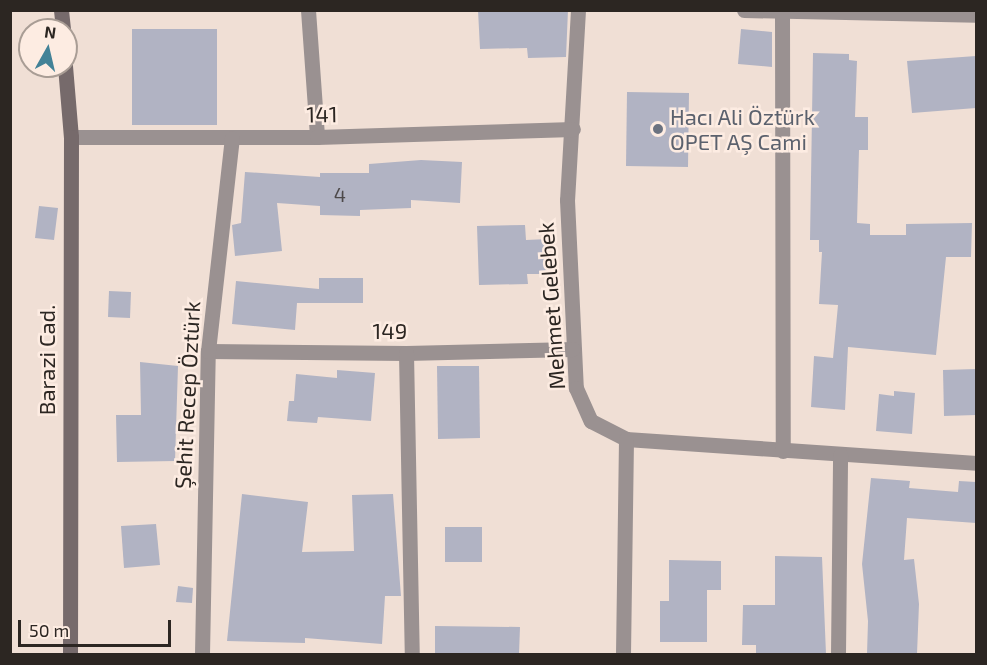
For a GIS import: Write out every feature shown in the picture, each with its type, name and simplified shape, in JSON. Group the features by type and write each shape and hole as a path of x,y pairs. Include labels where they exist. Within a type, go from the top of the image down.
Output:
{"street":[{"path":"308,10 317,137"},
{"name":"Mehmet Gelebek","path":"578,10 573,129 567,200 576,388 591,422 626,439 976,464"},
{"path":"744,10 976,15"},
{"path":"782,12 783,451"},
{"name":"Barazi Cad.","path":"66,78 71,137 69,654"},
{"name":"141","path":"71,137 317,137 573,129"},
{"name":"Şehit Recep Öztürk","path":"202,654 208,351 232,138"},
{"name":"149","path":"208,351 406,353 573,350"},
{"path":"406,353 412,654"},
{"path":"623,654 626,439"},
{"path":"838,654 840,455"}],"building":[{"path":"478,10 568,10 566,57 528,58 527,48 480,49"},
{"path":"132,29 217,29 217,125 132,125"},
{"path":"741,29 772,32 772,67 738,64"},
{"path":"813,53 849,54 849,60 857,61 855,117 868,117 868,150 859,150 857,223 870,224 870,235 906,235 906,224 972,223 971,257 946,257 936,355 848,347 845,410 811,407 814,356 833,358 838,305 819,304 822,252 819,252 819,240 810,240"},
{"path":"976,56 976,108 912,113 907,61"},
{"name":"Hacı Ali Öztürk OPET AŞ Cami","path":"627,92 689,93 688,167 626,166"},
{"path":"421,160 462,162 460,203 411,200 411,208 360,210 360,216 320,215 320,206 277,203 282,251 235,256 232,225 241,223 245,172 320,177 320,173 369,173 369,164"},
{"path":"39,206 58,208 54,240 35,238"},
{"path":"525,225 526,240 548,239 549,274 527,274 528,284 479,285 477,226"},
{"path":"319,278 363,278 363,303 297,303 295,330 232,324 236,281 319,289"},
{"path":"109,291 131,292 130,318 108,317"},
{"path":"140,362 178,366 175,461 117,462 116,415 141,415"},
{"path":"437,366 479,366 480,438 438,439"},
{"path":"976,369 976,415 944,416 943,370"},
{"path":"337,370 375,373 371,421 318,417 317,423 287,421 289,401 294,401 296,374 337,378"},
{"path":"894,391 915,393 912,434 876,431 879,394 894,396"},
{"path":"871,478 910,481 909,488 958,492 959,481 976,482 976,523 907,518 904,560 914,559 919,604 917,654 867,654 868,621 862,564"},
{"path":"242,494 308,502 302,552 354,551 352,495 393,494 401,596 385,596 382,644 305,638 305,643 227,641"},
{"path":"156,524 160,565 124,568 121,526"},
{"path":"445,527 482,527 482,562 445,562"},
{"path":"775,556 822,557 826,654 756,654 756,645 742,645 743,605 775,605"},
{"path":"669,560 721,561 721,590 707,590 707,642 660,642 660,601 669,601"},
{"path":"178,586 193,588 192,603 176,602"},
{"path":"435,626 520,627 519,654 435,654"}],"place":[{"name":"Hacı Ali Öztürk OPET AŞ Cami","path":"658,129"}]}
